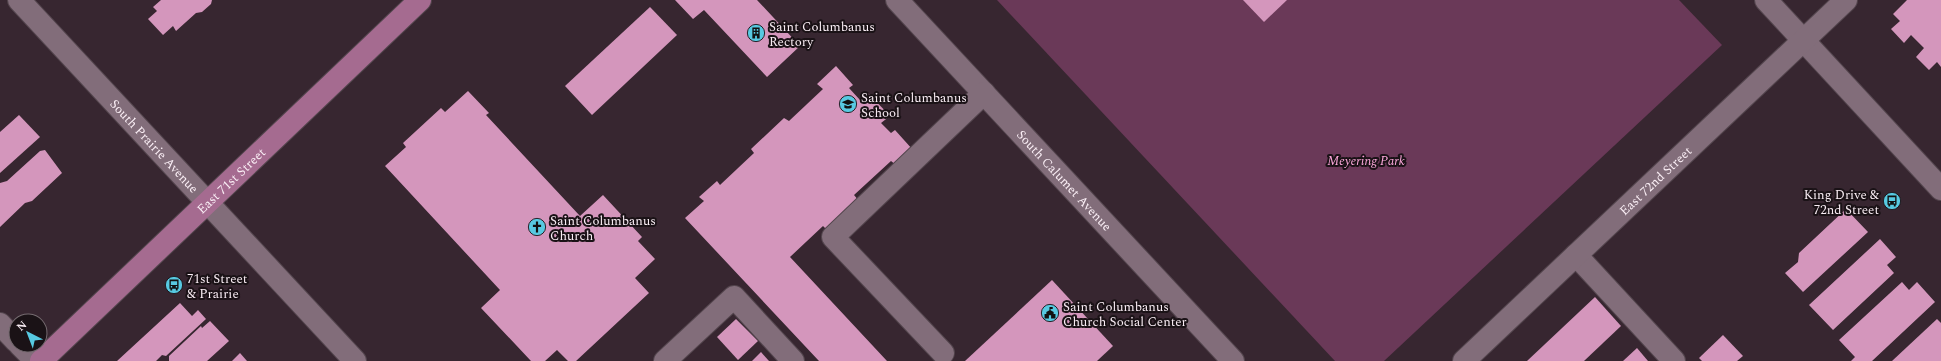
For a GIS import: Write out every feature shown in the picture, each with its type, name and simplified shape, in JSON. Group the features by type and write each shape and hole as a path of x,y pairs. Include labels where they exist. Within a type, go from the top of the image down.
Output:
{"main road":[{"name":"East 71st Street","path":"41,361 420,0"}],"street":[{"name":"South Prairie Avenue","path":"19,0 355,361"},
{"name":"South Calumet Avenue","path":"897,0 1233,361"},
{"path":"1766,0 1941,189"},
{"name":"East 72nd Street","path":"1464,361 1846,0"},
{"path":"943,353 833,237 984,94"},
{"path":"1576,255 1674,361"},
{"path":"665,361 734,297 793,361"},
{"path":"0,324 8,332"},
{"path":"28,353 36,361"}],"green space":[{"name":"Meyering Park","path":"997,0 1679,0 1722,45 1384,361 1335,361"}],"building":[{"path":"161,0 212,0 211,4 202,12 196,13 176,31 173,26 163,35 148,19 157,11 153,7"},
{"name":"Saint Columbanus Rectory","path":"675,0 757,0 800,46 767,77 704,10 693,19"},
{"path":"1243,0 1287,0 1264,22"},
{"path":"1907,0 1941,0 1941,67 1937,62 1929,70 1916,57 1924,48 1911,35 1904,43 1891,29 1900,21 1893,14"},
{"path":"650,7 677,35 592,115 565,86"},
{"path":"836,66 853,85 849,88 860,100 868,93 890,116 881,123 891,133 895,130 913,150 896,165 891,161 854,195 859,201 827,230 823,226 790,257 887,361 819,361 685,218 704,201 699,197 717,181 720,185 754,153 751,149 784,118 789,121 823,89 817,84"},
{"name":"Saint Columbanus Church","path":"468,91 489,113 486,115 580,216 603,195 642,237 638,241 655,259 635,278 649,293 576,361 568,361 557,350 545,361 531,361 481,308 500,290 385,166 406,147 403,143 441,108 445,112"},
{"path":"19,115 40,137 0,173 0,132"},
{"path":"45,150 62,173 32,201 25,203 0,227 0,183 7,181 40,151"},
{"path":"1846,209 1868,232 1803,292 1785,273 1798,262 1799,253"},
{"path":"1880,239 1896,257 1887,265 1894,273 1833,330 1809,305"},
{"name":"Saint Columbanus Church Social Center","path":"1052,280 1113,346 1097,361 965,361"},
{"path":"1902,282 1909,290 1917,282 1935,302 1872,361 1851,361 1855,357 1839,340"},
{"path":"1595,297 1621,326 1584,361 1527,361"},
{"path":"180,303 192,316 198,310 206,319 166,356 162,355 156,361 117,361"},
{"path":"736,319 758,341 738,360 717,337"},
{"path":"1937,319 1941,323 1941,361 1892,361"},
{"path":"210,321 229,341 207,361 169,361 169,356 201,326 202,328"},
{"path":"1723,335 1743,356 1737,361 1702,361 1699,358"},
{"path":"1637,348 1648,361 1623,361"},
{"path":"761,352 769,361 752,361"},
{"path":"240,353 247,361 232,361"}],"place":[{"name":"Saint Columbanus Rectory","path":"756,33"},
{"name":"Saint Columbanus School","path":"848,104"},
{"name":"King Drive & 72nd Street","path":"1892,201"},
{"name":"Saint Columbanus Church","path":"537,227"},
{"name":"71st Street & Prairie","path":"174,285"},
{"name":"Saint Columbanus Church Social Center","path":"1050,313"}]}
